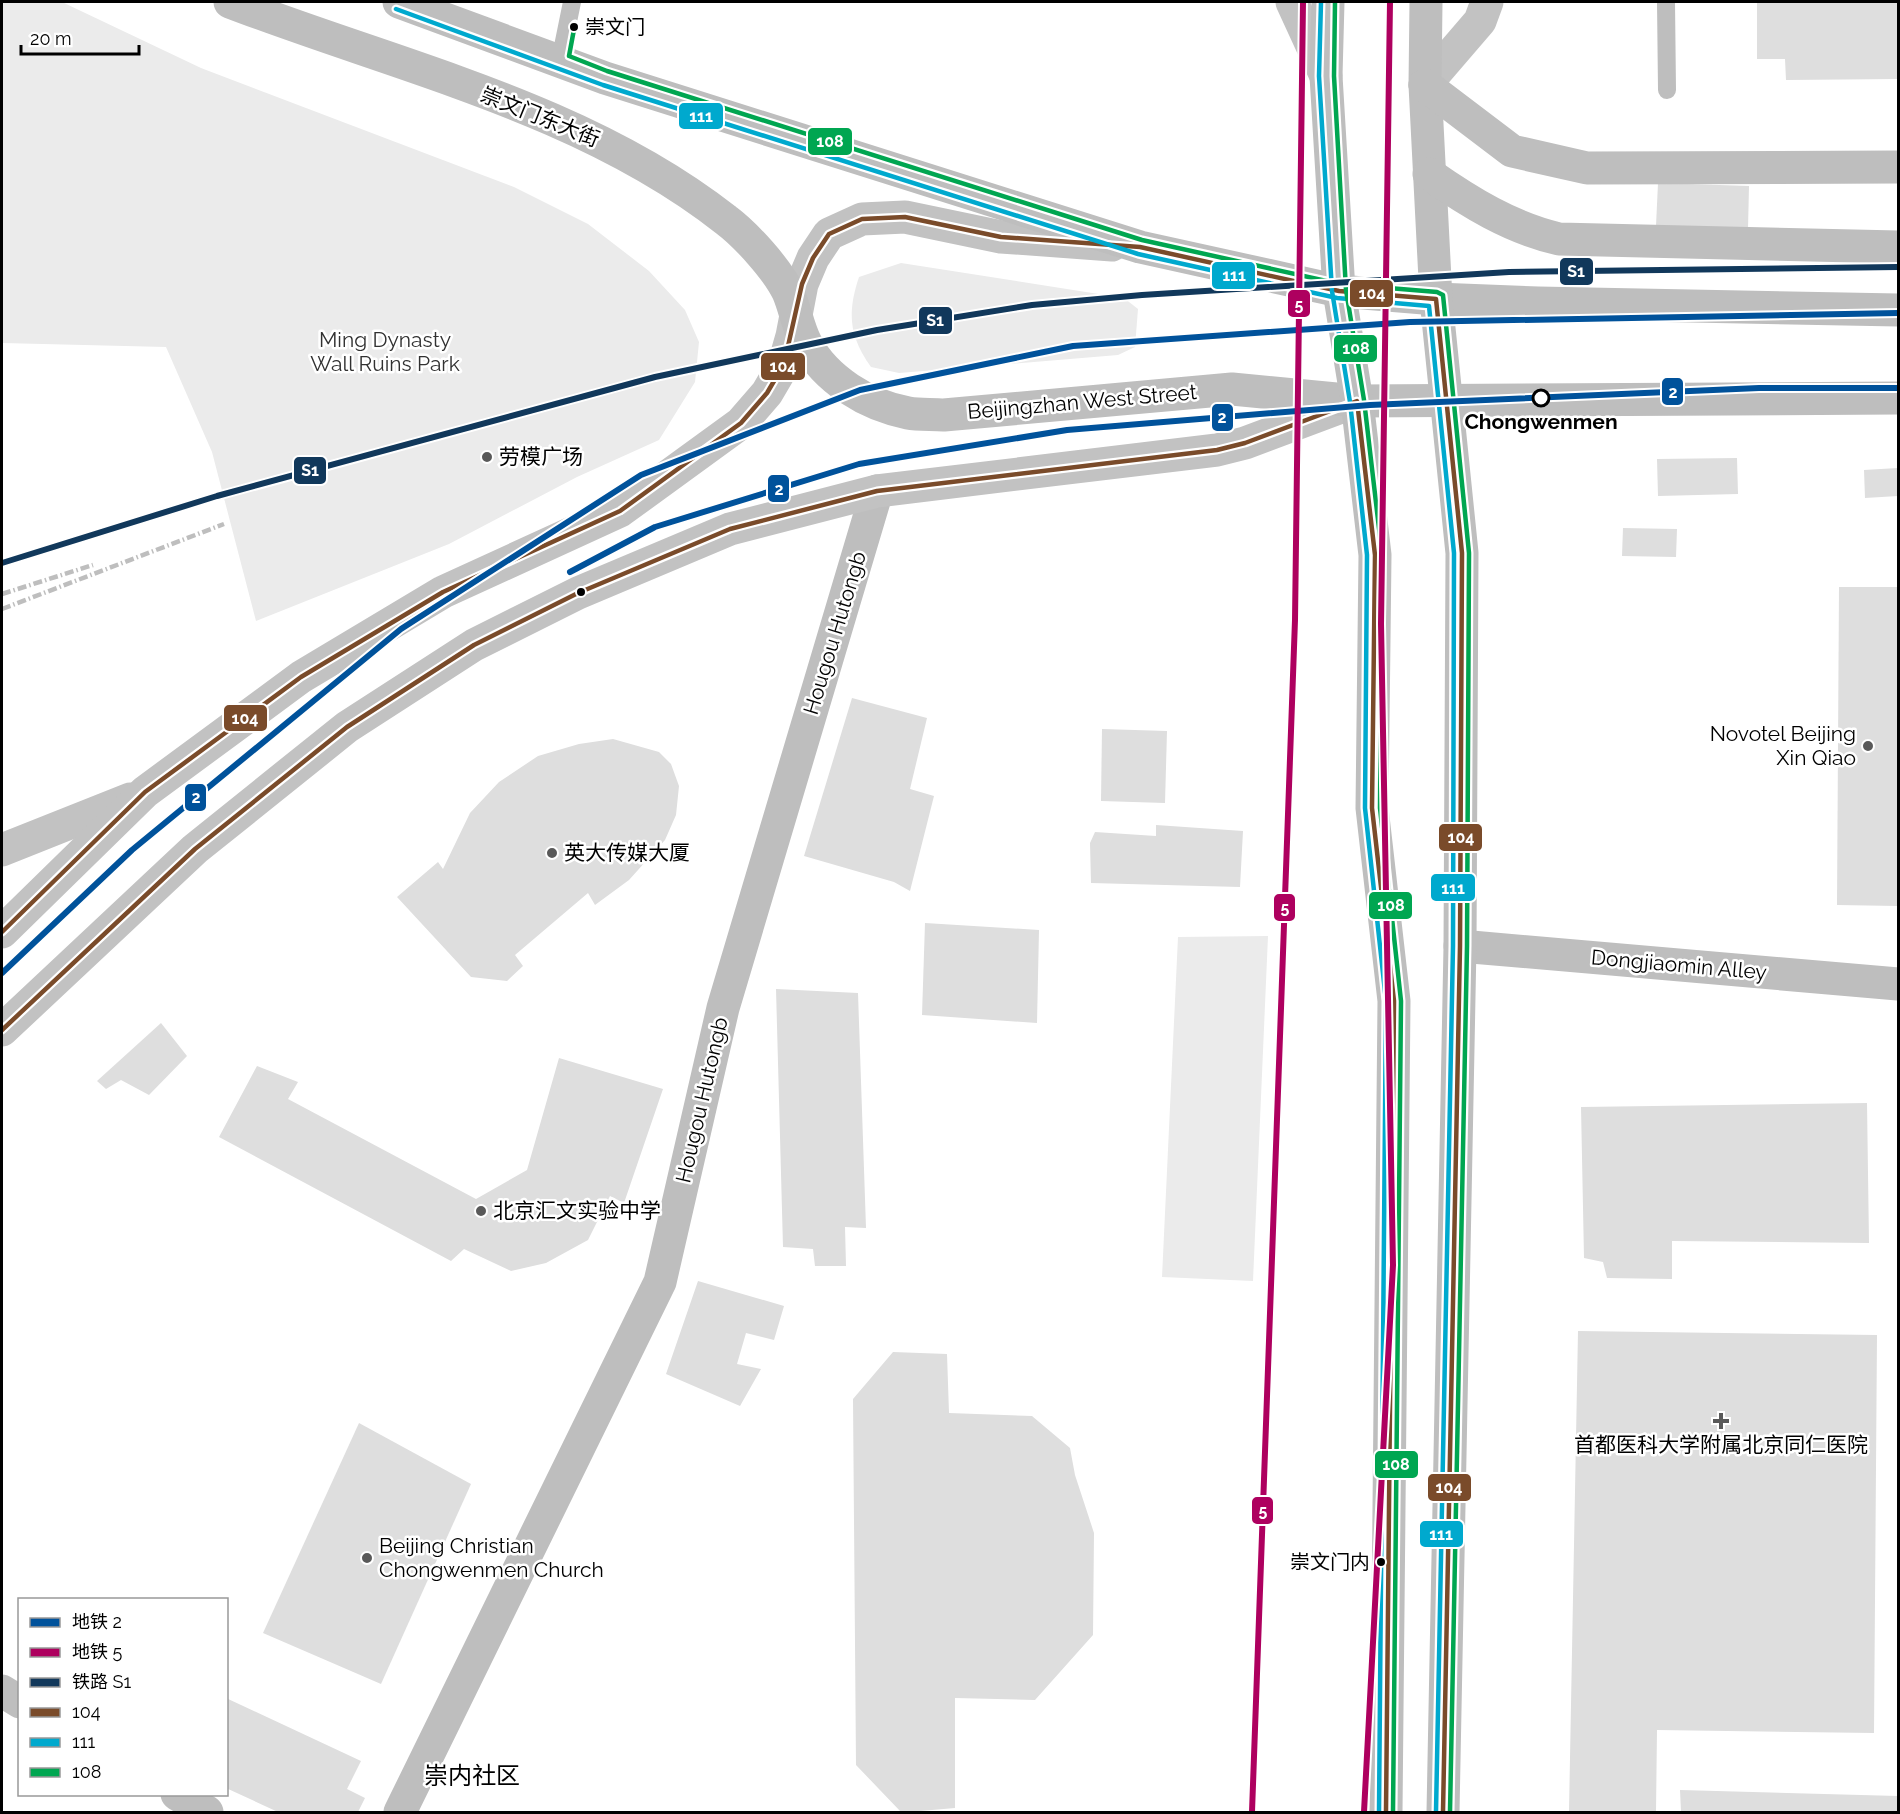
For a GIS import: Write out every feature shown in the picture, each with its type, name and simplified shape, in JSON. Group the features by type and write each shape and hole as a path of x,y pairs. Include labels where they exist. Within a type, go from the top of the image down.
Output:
{"main road":[{"name":"崇文门东大街","path":"230,2 525,109 605,143 673,180 729,221 764,258 786,289 796,313"},
{"path":"399,2 560,62 1140,247 1340,291 1436,300 1899,310"},
{"path":"1292,2 1326,76"},
{"path":"1328,2 1326,76 1340,291 1357,401 1375,555 1372,808 1394,1001 1386,1812"},
{"path":"1426,2 1425,85 1436,300 1462,553 1460,946 1443,1812"},
{"path":"1425,85 1480,21 1487,2"},
{"path":"1425,85 1512,151 1587,168 1899,167"},
{"path":"1429,174 1465,200 1532,232 1559,239 1899,247"},
{"path":"2,932 145,792 301,677 443,592 620,511 741,423 767,393 784,364 802,284 813,258 829,234 862,219 905,217 1001,237 1140,247"},
{"name":"Beijingzhan West Street","path":"796,313 806,343 846,388 874,403 909,413 944,415 1215,389 1357,401 1899,398"},
{"path":"2,1030 195,849 347,727 474,645 578,593 730,529 877,491 1217,450 1250,441 1357,401"},
{"name":"Hougou Hutongb","path":"400,1812 660,1282 723,1008 877,491"},
{"path":"2,850 145,792"},
{"name":"Dongjiaomin Alley","path":"1460,946 1899,984"},
{"path":"2,1691 18,1701"},
{"path":"180,1796 207,1812"}],"lane":[{"path":"560,62 572,2"},
{"path":"1666,2 1666,90"}],"green space":[{"name":"Ming Dynasty Wall Ruins Park","path":"2,2 62,2 201,68 514,187 588,224 649,271 685,310 699,342 695,382 659,440 577,477 449,544 256,621 212,452 166,347 2,343"},
{"path":"901,263 1124,298 1138,309 1135,347 1118,355 899,373 871,367 854,334 852,313 855,290 859,277"},
{"path":"1268,936 1253,1281 1162,1277 1178,937"}],"building":[{"path":"1757,2 1898,2 1898,79 1786,80 1785,59 1757,59"},
{"path":"1658,183 1749,186 1748,229 1656,226"},
{"path":"1737,458 1738,494 1658,496 1657,459"},
{"path":"1898,468 1898,496 1865,498 1864,470"},
{"path":"1623,528 1677,529 1676,557 1622,556"},
{"name":"Novotel Beijing Xin Qiao","path":"1839,587 1898,587 1898,906 1837,905"},
{"path":"852,698 927,718 910,789 934,796 910,891 894,882 804,856"},
{"path":"1102,729 1167,731 1165,803 1101,801"},
{"name":"英大传媒大厦","path":"613,739 659,752 671,764 679,786 676,815 665,840 629,880 595,905 588,893 515,955 523,966 507,981 471,977 397,897 438,862 443,869 470,813 499,782 538,756 579,744"},
{"path":"1156,825 1243,831 1240,887 1091,883 1090,843 1095,832 1156,836"},
{"path":"925,923 1039,930 1037,1023 922,1015"},
{"path":"776,989 858,993 866,1228 845,1227 846,1266 815,1266 813,1249 783,1247"},
{"path":"161,1023 187,1056 149,1095 121,1080 106,1089 97,1081"},
{"path":"559,1058 663,1089 624,1203 610,1196 588,1240 546,1263 511,1271 464,1249 451,1261 219,1137 257,1066 298,1082 288,1099 476,1199 527,1170"},
{"path":"1867,1103 1869,1243 1672,1241 1672,1279 1607,1278 1603,1262 1584,1258 1581,1107"},
{"path":"698,1281 784,1306 774,1340 746,1333 737,1364 761,1369 740,1406 666,1374"},
{"path":"1578,1331 1877,1335 1874,1733 1657,1730 1656,1812 1569,1812"},
{"path":"893,1352 947,1354 949,1413 1032,1416 1070,1448 1075,1475 1094,1533 1093,1635 1035,1700 955,1698 955,1808 909,1812 901,1812 856,1765 853,1399"},
{"name":"Beijing Christian Chongwenmen Church","path":"359,1423 471,1484 381,1684 263,1633"},
{"path":"228,1699 361,1761 347,1789 365,1798 358,1812 278,1812 228,1789"},
{"path":"1680,1790 1898,1796 1898,1812 1681,1812"}],"railway":[{"path":"2,609 224,524"},
{"path":"2,594 93,565"}],"metro line":[{"name":"5","path":"1252,1812 1295,620 1303,2"},
{"name":"5","path":"1364,1812 1393,1265 1381,624 1390,2"},
{"name":"2","path":"2,973 132,850 401,629 641,475 860,390 1073,346 1410,322 1898,313"},
{"name":"2","path":"570,572 655,527 859,464 1067,430 1370,405 1759,388 1898,388"}],"rail line":[{"name":"S1","path":"2,563 217,496 655,377 877,330 1032,305 1142,295 1509,272 1898,267"}],"transit line":[{"name":"111","path":"1321,2 1319,76 1332,291 1350,402 1367,555 1365,808 1386,1001 1379,1812"},
{"name":"108","path":"1335,2 1334,76 1346,290 1364,400 1382,554 1380,808 1401,1001 1393,1812"},
{"name":"111","path":"396,9 603,85 1138,254 1337,298 1429,306 1454,553 1453,946 1436,1812"},
{"name":"108","path":"575,24 569,56 607,71 1142,240 1340,284 1437,292 1443,295 1469,553 1467,946 1450,1812"},
{"name":"104","path":"2,932 145,792 301,677 443,592 620,511 741,423 767,393 784,364 802,284 813,258 829,234 862,219 905,217 1001,237 1140,247 1339,291 1436,299 1462,553 1460,946 1443,1812"},
{"name":"104","path":"2,1030 195,849 347,727 474,645 578,593 730,529 877,491 1217,450 1245,443 1357,401 1375,555 1372,808 1394,1001 1386,1812"}],"place":[{"name":"崇文门","path":"574,27"},
{"name":"Chongwenmen","path":"1541,398"},
{"name":"劳模广场","path":"487,457"},
{"name":"Novotel Beijing Xin Qiao","path":"1868,746"},
{"name":"英大传媒大厦","path":"552,853"},
{"name":"北京汇文实验中学","path":"481,1211"},
{"name":"首都医科大学附属北京同仁医院","path":"1721,1421"},
{"name":"Beijing Christian Chongwenmen Church","path":"367,1558"},
{"name":"崇文门内","path":"1381,1562"}],"district":[{"name":"崇内社区","path":"472,1776"}]}
